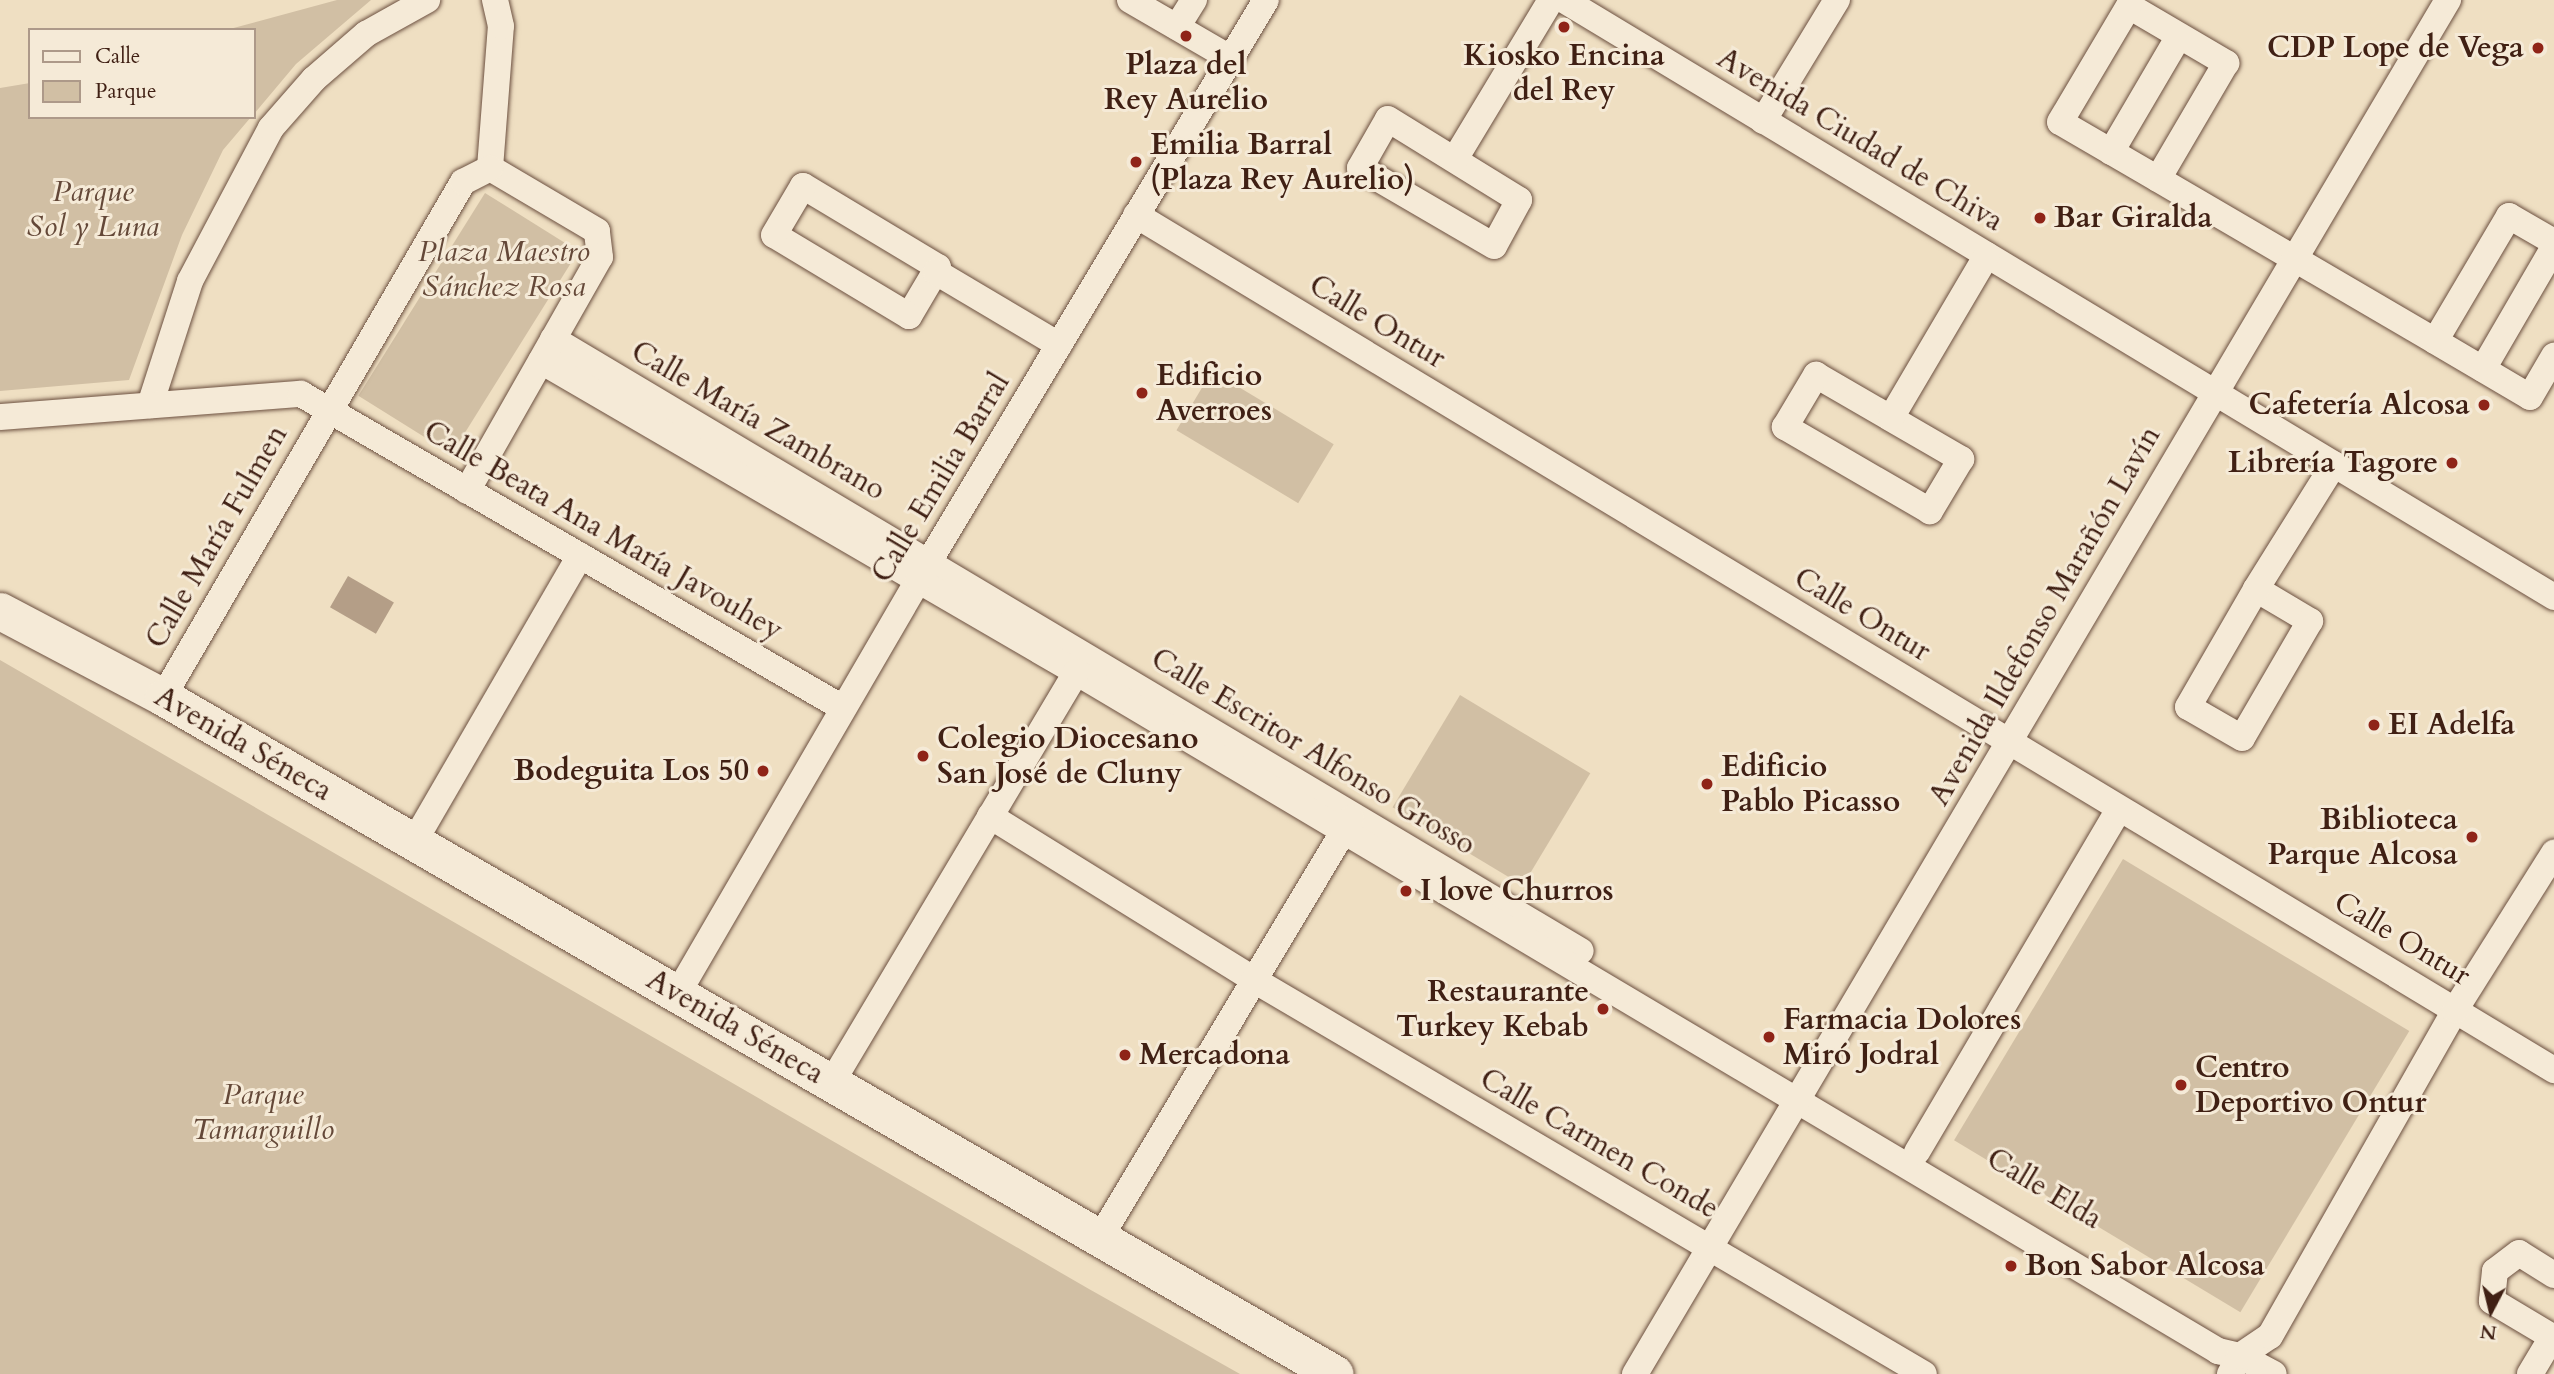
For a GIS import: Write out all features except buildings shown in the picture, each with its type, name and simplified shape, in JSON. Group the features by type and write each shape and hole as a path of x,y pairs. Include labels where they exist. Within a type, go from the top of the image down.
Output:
{"street":[{"path":"150,405 190,281 271,128 314,79 366,34 427,0"},
{"path":"490,168 501,26 495,0"},
{"path":"1130,0 1230,58"},
{"path":"1177,27 1194,0"},
{"path":"1455,159 1551,0"},
{"name":"Avenida Ciudad de Chiva","path":"1564,0 2554,597"},
{"path":"1763,121 1837,0"},
{"name":"Avenida Ildefonso Marañón Lavín","path":"1635,1374 2448,0"},
{"name":"Calle Emilia Barral","path":"678,993 924,570 1230,58 1258,3"},
{"path":"2158,179 2226,63 2129,6 2060,122 2530,397 2554,356"},
{"path":"2111,152 2179,36"},
{"path":"1388,119 1455,159 1519,200 1494,246 1360,168 1388,119"},
{"path":"467,491 600,257 597,231 490,168"},
{"path":"329,410 463,182 490,168"},
{"path":"803,186 938,267 936,272 909,316 774,235 803,186"},
{"name":"Calle Ontur","path":"1136,215 2554,1070"},
{"path":"2435,341 2509,216 2554,245 2483,369"},
{"path":"1891,418 1987,255"},
{"path":"936,272 1059,345"},
{"name":"Calle María Zambrano","path":"547,350 924,570"},
{"path":"1816,375 1891,418 1961,459 1930,512 1785,427 1816,375"},
{"name":"Calle Beata Ana María Javouhey","path":"0,417 301,394 843,708"},
{"name":"Calle María Fulmen","path":"148,689 329,410"},
{"path":"2256,589 2310,621 2242,738 2188,707 2256,589 2334,464"},
{"path":"414,842 580,556"},
{"name":"Calle Escritor Alfonso Grosso","path":"924,570 1076,672 1348,824"},
{"name":"Calle Escritor Alfonso Grosso","path":"924,570 1802,1093"},
{"name":"Avenida Séneca","path":"0,584 148,689"},
{"name":"Avenida Séneca","path":"0,611 148,689 1335,1374"},
{"path":"832,1082 1076,672"},
{"path":"1917,1152 2119,809"},
{"name":"Calle Carmen Conde","path":"990,816 1254,980 1923,1374"},
{"path":"1100,1238 1348,824"},
{"path":"2235,1365 2270,1336 2455,1010 2554,853"},
{"name":"Calle Elda","path":"1802,1093 1917,1152 2226,1337 2235,1365"},
{"name":"Calle Elda","path":"1802,1093 2218,1351 2235,1365 2274,1374"},
{"path":"2530,1374 2553,1337 2492,1301 2495,1271 2519,1253 2554,1275"}],"green space":[{"path":"337,0 371,0 296,64 256,112 256,28 233,28"},
{"name":"Parque Sol y Luna","path":"28,83 28,119 249,119 223,150 182,235 129,380 0,391 0,88"},
{"name":"Plaza Maestro Sánchez Rosa","path":"485,193 578,251 452,454 358,396"},
{"path":"1212,371 1334,444 1298,503 1176,430"},
{"name":"Parque Tamarguillo","path":"0,660 1089,1289 1240,1374 0,1374"},
{"path":"1460,695 1590,773 1523,886 1393,807"},
{"name":"Centro Deportivo Ontur","path":"2123,859 2409,1031 2240,1312 1954,1140"}],"shaded area":[{"path":"348,576 394,602 376,634 330,607"}],"place":[{"name":"Kiosko Encina del Rey","path":"1564,27"},
{"name":"Plaza del Rey Aurelio","path":"1186,36"},
{"name":"CDP Lope de Vega","path":"2538,48"},
{"name":"Emilia Barral (Plaza Rey Aurelio)","path":"1136,162"},
{"name":"Bar Giralda","path":"2040,218"},
{"name":"Edificio Averroes","path":"1142,393"},
{"name":"Cafetería Alcosa","path":"2484,405"},
{"name":"Librería Tagore","path":"2452,463"},
{"name":"EI Adelfa","path":"2374,725"},
{"name":"Colegio Diocesano San José de Cluny","path":"923,756"},
{"name":"Bodeguita Los 50","path":"763,771"},
{"name":"Edificio Pablo Picasso","path":"1707,784"},
{"name":"Biblioteca Parque Alcosa","path":"2472,837"},
{"name":"I love Churros","path":"1406,891"},
{"name":"Restaurante Turkey Kebab","path":"1603,1009"},
{"name":"Farmacia Dolores Miró Jodral","path":"1769,1037"},
{"name":"Mercadona","path":"1125,1055"},
{"name":"Centro Deportivo Ontur","path":"2181,1085"},
{"name":"Bon Sabor Alcosa","path":"2011,1266"}]}
